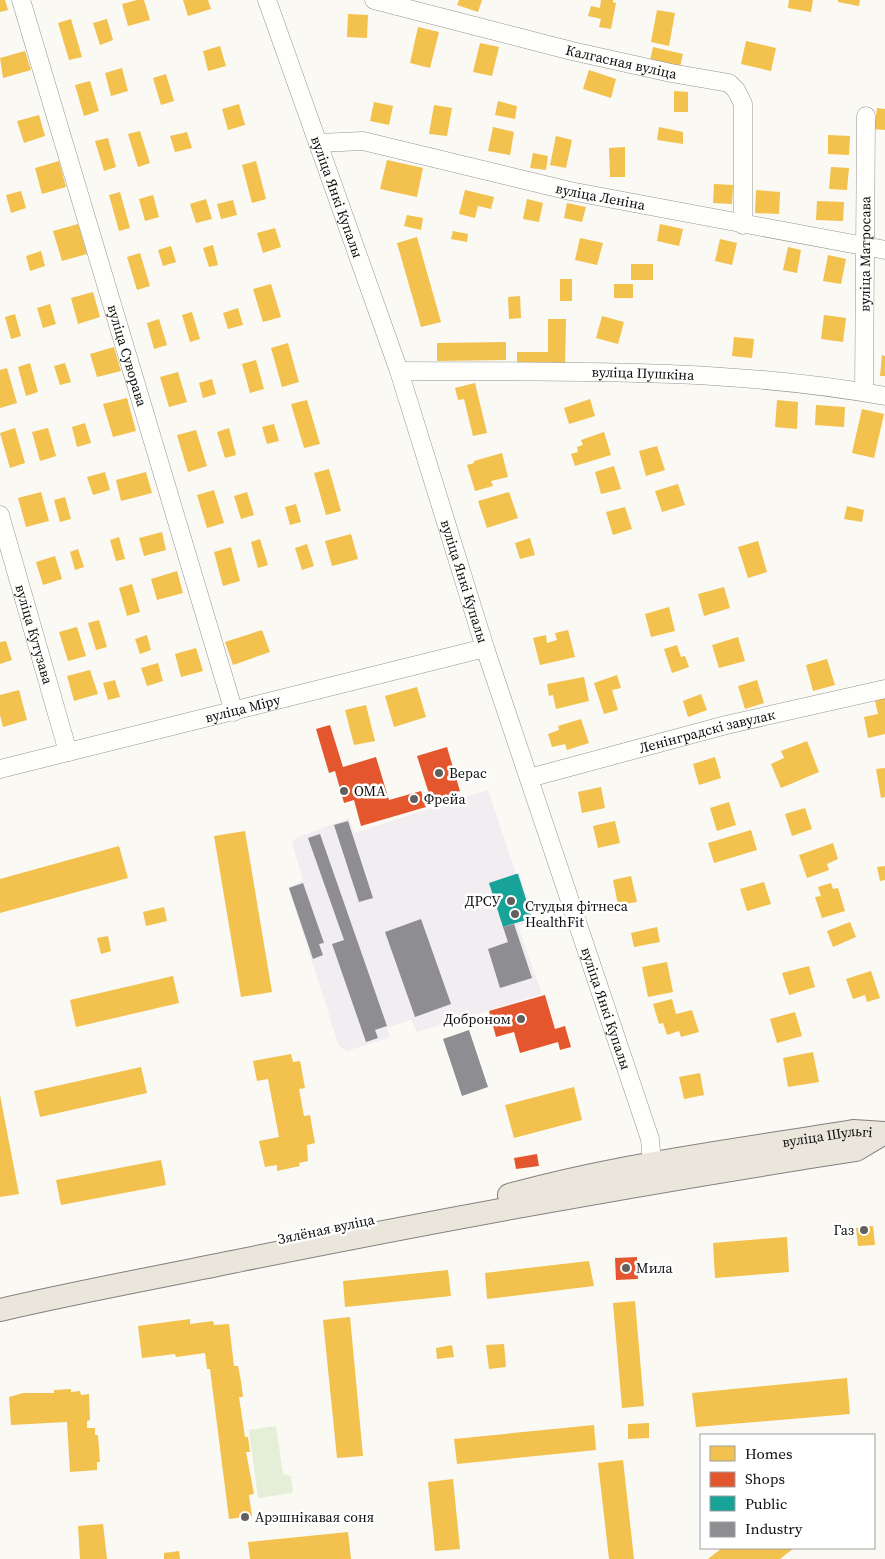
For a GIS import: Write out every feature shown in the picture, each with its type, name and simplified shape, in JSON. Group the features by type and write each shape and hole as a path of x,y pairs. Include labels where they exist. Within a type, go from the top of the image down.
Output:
{"main road":[{"name":"вуліца Шульгі","path":"651,1173 853,1131 884,1136"},
{"name":"Зялёная вуліца","path":"0,1310 114,1278 350,1224 508,1195 545,1185 651,1173"},
{"name":"Зялёная вуліца","path":"0,1294 114,1278"}],"street":[{"name":"вуліца Суворава","path":"21,0 234,712"},
{"name":"вуліца Янкі Купалы","path":"267,0 399,371 485,648 650,1139 651,1173"},
{"name":"Калгасная вуліца","path":"374,0 572,51 671,73 728,83 736,90 743,104 743,224"},
{"name":"вуліца Матросава","path":"864,392 866,116"},
{"name":"вуліца Леніна","path":"318,143 363,141 570,191 885,250"},
{"name":"вуліца Пушкіна","path":"399,371 595,371 743,377 885,396"},
{"name":"вуліца Кутузава","path":"0,516 68,752"},
{"name":"вуліца Міру","path":"0,769 485,648"},
{"name":"Ленінградскі завулак","path":"529,778 726,725 885,689"}],"shaded area":[{"path":"488,790 516,873 519,873 535,920 518,926 542,994 417,1032 411,1020 387,1028 390,1037 347,1051 339,1046 288,887 303,881 292,842 296,838 349,818 354,833"}],"green space":[{"path":"276,1426 283,1474 291,1476 293,1493 258,1498 249,1430"}],"building: Homes":[{"path":"0,0 5,0 8,10 0,12"},
{"path":"144,0 150,20 128,26 122,4"},
{"path":"183,0 208,0 211,9 188,16"},
{"path":"459,0 482,0 478,12 457,5"},
{"path":"601,0 613,0 616,3 611,29 599,27 601,19 588,16 591,6 600,8"},
{"path":"789,0 813,0 811,12 788,8"},
{"path":"838,0 860,0 859,6 838,2"},
{"path":"657,10 675,13 669,46 651,42"},
{"path":"348,14 368,15 367,38 347,37"},
{"path":"71,19 82,57 69,60 58,23"},
{"path":"107,19 113,40 100,45 93,23"},
{"path":"418,27 439,32 430,68 410,63"},
{"path":"746,41 776,48 771,71 741,64"},
{"path":"480,43 499,47 492,76 473,72"},
{"path":"220,46 226,66 208,71 203,51"},
{"path":"653,47 683,54 680,67 650,60"},
{"path":"25,51 31,70 3,78 0,58"},
{"path":"122,68 128,91 111,96 105,73"},
{"path":"589,70 616,79 611,98 583,89"},
{"path":"166,74 174,101 161,105 153,78"},
{"path":"90,81 99,111 84,116 75,85"},
{"path":"674,91 688,92 688,112 674,112"},
{"path":"498,101 517,106 515,119 495,115"},
{"path":"374,102 393,106 389,125 370,121"},
{"path":"239,104 245,125 228,130 222,109"},
{"path":"434,105 452,108 447,136 429,134"},
{"path":"877,108 885,109 885,130 874,129"},
{"path":"39,115 45,136 24,143 17,121"},
{"path":"493,127 514,132 510,155 488,151"},
{"path":"659,127 683,132 683,144 657,140"},
{"path":"140,131 150,163 138,167 128,134"},
{"path":"187,132 192,148 175,152 170,136"},
{"path":"828,135 850,136 849,155 828,154"},
{"path":"556,136 572,140 566,168 550,165"},
{"path":"108,138 116,167 104,171 95,141"},
{"path":"625,147 625,177 610,177 609,148"},
{"path":"533,153 548,156 546,170 530,168"},
{"path":"387,160 423,168 417,197 380,189"},
{"path":"59,161 66,187 42,194 35,168"},
{"path":"256,161 266,199 252,203 242,165"},
{"path":"831,167 849,168 847,190 829,189"},
{"path":"714,184 733,185 732,204 713,203"},
{"path":"465,190 494,197 491,209 478,206 475,218 459,214"},
{"path":"756,190 780,192 779,214 755,213"},
{"path":"21,191 26,208 11,213 6,195"},
{"path":"120,192 130,228 119,231 109,195"},
{"path":"153,195 159,217 145,221 139,199"},
{"path":"206,199 212,219 196,223 190,204"},
{"path":"527,199 543,203 539,222 523,219"},
{"path":"233,200 237,215 221,219 217,204"},
{"path":"817,201 844,202 843,221 816,220"},
{"path":"567,203 586,207 582,222 564,218"},
{"path":"407,215 423,218 421,230 404,226"},
{"path":"78,224 87,254 62,261 53,231"},
{"path":"660,224 683,229 679,246 657,241"},
{"path":"275,228 281,247 263,253 257,233"},
{"path":"453,231 468,234 467,242 451,239"},
{"path":"417,237 441,322 421,327 397,243"},
{"path":"580,238 603,243 597,265 575,260"},
{"path":"720,239 737,243 732,265 715,261"},
{"path":"213,245 218,265 209,267 203,248"},
{"path":"171,246 176,262 163,266 158,250"},
{"path":"788,247 801,250 797,273 783,270"},
{"path":"41,251 45,266 30,271 26,256"},
{"path":"140,253 150,286 137,290 127,257"},
{"path":"828,255 846,259 841,284 823,281"},
{"path":"631,264 653,264 653,280 631,280"},
{"path":"560,279 572,279 572,301 560,301"},
{"path":"271,284 281,317 263,322 253,289"},
{"path":"614,284 633,284 633,298 614,298"},
{"path":"93,292 100,317 78,324 71,298"},
{"path":"520,296 521,318 509,319 508,297"},
{"path":"50,304 56,324 43,328 37,308"},
{"path":"238,308 243,325 228,329 223,313"},
{"path":"192,312 200,339 190,342 182,315"},
{"path":"15,314 21,336 11,339 5,317"},
{"path":"824,315 846,318 843,342 821,339"},
{"path":"602,316 624,322 618,344 596,338"},
{"path":"159,319 167,345 154,349 147,323"},
{"path":"548,319 566,319 565,367 517,367 517,352 548,352"},
{"path":"734,337 754,339 752,358 732,356"},
{"path":"506,342 506,360 437,361 437,343"},
{"path":"288,343 299,382 282,387 271,348"},
{"path":"114,347 121,371 97,377 90,354"},
{"path":"882,355 885,356 885,376 880,376"},
{"path":"256,360 264,389 250,393 242,364"},
{"path":"30,363 38,392 26,396 18,367"},
{"path":"65,363 71,382 60,385 54,366"},
{"path":"7,368 17,403 0,408 0,370"},
{"path":"178,372 187,402 169,407 160,377"},
{"path":"212,379 216,394 203,398 199,383"},
{"path":"475,383 487,433 473,436 464,399 458,400 455,388"},
{"path":"127,398 136,431 113,437 103,404"},
{"path":"590,399 595,416 569,424 564,408"},
{"path":"307,400 320,444 304,448 291,404"},
{"path":"777,400 798,402 797,429 775,427"},
{"path":"816,405 845,407 844,427 815,425"},
{"path":"862,409 884,414 874,458 852,453"},
{"path":"85,423 91,443 77,447 72,427"},
{"path":"274,424 279,441 267,444 262,427"},
{"path":"15,428 25,463 10,468 0,433"},
{"path":"48,428 56,456 40,461 32,432"},
{"path":"229,428 236,455 225,458 217,432"},
{"path":"196,430 207,466 188,472 177,435"},
{"path":"604,432 611,455 575,466 571,454 578,452 577,447 583,445 581,440"},
{"path":"657,446 665,470 646,476 639,451"},
{"path":"502,453 508,477 491,481 493,486 475,491 467,465 474,463 474,461"},
{"path":"614,466 621,489 601,494 595,472"},
{"path":"329,469 341,511 326,515 314,473"},
{"path":"105,472 110,490 93,495 87,477"},
{"path":"146,472 152,493 121,501 116,480"},
{"path":"678,484 685,505 662,512 655,491"},
{"path":"214,490 224,523 207,528 197,495"},
{"path":"41,492 49,521 26,527 18,498"},
{"path":"247,492 254,515 241,519 234,496"},
{"path":"509,492 518,518 487,528 478,501"},
{"path":"65,497 71,519 60,522 54,500"},
{"path":"296,504 301,522 290,525 285,507"},
{"path":"847,506 864,510 862,522 844,519"},
{"path":"625,507 632,529 613,535 606,512"},
{"path":"162,532 166,550 144,556 139,538"},
{"path":"351,534 358,559 332,566 325,541"},
{"path":"119,537 125,559 116,561 110,540"},
{"path":"530,538 535,555 520,559 515,543"},
{"path":"260,539 268,565 258,568 251,542"},
{"path":"758,541 767,572 748,578 738,547"},
{"path":"307,544 314,566 302,570 295,548"},
{"path":"231,547 240,581 223,586 214,552"},
{"path":"78,549 84,567 75,570 70,552"},
{"path":"55,556 62,579 43,585 36,562"},
{"path":"177,571 183,593 157,600 151,579"},
{"path":"132,584 140,612 127,616 119,588"},
{"path":"724,587 730,608 704,616 698,594"},
{"path":"669,607 675,631 651,637 645,614"},
{"path":"99,620 107,647 96,650 88,623"},
{"path":"77,627 86,656 68,661 59,632"},
{"path":"262,630 270,652 233,665 225,642"},
{"path":"568,630 575,657 540,665 533,638 546,635 547,643 557,640 555,633"},
{"path":"147,635 151,650 140,654 135,639"},
{"path":"738,637 745,661 719,668 712,645"},
{"path":"6,641 12,660 0,664 0,642"},
{"path":"677,645 681,657 685,656 689,667 672,673 664,649"},
{"path":"196,648 203,671 181,677 175,654"},
{"path":"827,659 835,685 813,691 806,665"},
{"path":"158,663 163,681 147,686 141,668"},
{"path":"90,670 98,694 74,701 67,676"},
{"path":"617,675 621,688 612,690 618,710 604,714 594,683"},
{"path":"584,677 589,701 556,709 553,695 549,696 547,684"},
{"path":"115,680 120,697 108,700 103,683"},
{"path":"757,680 764,703 745,709 738,686"},
{"path":"417,687 426,717 394,727 385,696"},
{"path":"19,690 27,720 3,727 0,715 0,695"},
{"path":"701,694 707,710 688,717 683,701"},
{"path":"885,698 885,734 868,738 864,717 878,714 875,701"},
{"path":"366,705 375,741 354,745 345,710"},
{"path":"581,719 589,743 567,750 565,744 552,747 548,734 559,730 558,726"},
{"path":"807,741 819,772 781,788 771,764 784,758 781,751"},
{"path":"715,757 721,778 699,785 693,764"},
{"path":"885,768 885,797 881,798 876,769"},
{"path":"601,787 605,808 582,813 578,792"},
{"path":"729,802 736,825 717,831 710,808"},
{"path":"805,808 812,829 792,836 785,814"},
{"path":"615,821 620,843 598,848 593,826"},
{"path":"751,830 757,850 714,863 708,843"},
{"path":"245,831 272,992 241,997 214,836"},
{"path":"833,843 838,859 827,864 829,870 807,878 799,855"},
{"path":"119,846 128,878 0,913 0,879"},
{"path":"885,866 885,880 880,881 877,867"},
{"path":"631,876 637,902 618,905 613,880"},
{"path":"764,882 771,904 747,911 740,889"},
{"path":"831,883 833,889 838,888 845,911 822,918 815,897 821,896 818,887"},
{"path":"164,907 167,921 146,926 143,912"},
{"path":"850,922 856,937 833,947 827,931"},
{"path":"657,927 660,942 634,947 631,933"},
{"path":"108,936 111,951 101,954 97,938"},
{"path":"667,962 673,992 648,997 642,967"},
{"path":"809,966 815,987 789,995 782,973"},
{"path":"871,971 880,998 867,1002 865,995 853,999 846,979"},
{"path":"173,976 179,1003 76,1027 70,1000"},
{"path":"672,999 676,1014 692,1010 699,1032 681,1037 679,1031 667,1035 663,1023 659,1024 653,1004"},
{"path":"795,1012 802,1036 777,1043 770,1019"},
{"path":"813,1052 819,1082 788,1087 783,1058"},
{"path":"291,1054 293,1062 300,1061 305,1088 299,1089 304,1116 310,1115 315,1143 307,1145 308,1161 299,1163 300,1166 277,1171 277,1165 265,1167 259,1141 279,1137 268,1079 257,1081 253,1061"},
{"path":"141,1067 147,1093 40,1117 34,1091"},
{"path":"700,1073 704,1095 684,1099 679,1077"},
{"path":"574,1087 582,1120 514,1138 505,1105"},
{"path":"0,1095 19,1194 0,1197"},
{"path":"161,1160 166,1185 61,1205 56,1180"},
{"path":"873,1226 875,1245 858,1246 856,1228"},
{"path":"787,1237 789,1272 715,1278 713,1243"},
{"path":"589,1261 594,1286 487,1299 485,1273"},
{"path":"448,1270 451,1296 345,1307 343,1281"},
{"path":"635,1301 644,1406 622,1408 613,1303"},
{"path":"350,1317 363,1456 337,1458 323,1320"},
{"path":"190,1319 190,1324 213,1321 214,1325 229,1324 234,1366 238,1366 241,1381 243,1397 239,1397 245,1437 248,1437 250,1452 246,1452 254,1494 249,1495 252,1516 229,1519 210,1369 207,1369 205,1353 176,1357 175,1354 142,1358 138,1326"},
{"path":"504,1344 506,1367 489,1369 486,1345"},
{"path":"452,1345 454,1357 437,1359 436,1348"},
{"path":"847,1378 850,1414 696,1427 692,1393"},
{"path":"71,1389 71,1392 80,1391 81,1395 89,1394 90,1420 87,1421 87,1428 95,1428 95,1435 98,1435 100,1462 97,1462 97,1470 70,1472 67,1422 11,1425 9,1397 23,1393 54,1393 54,1390"},
{"path":"649,1423 649,1438 628,1439 628,1424"},
{"path":"594,1425 596,1450 457,1464 454,1439"},
{"path":"623,1460 634,1559 609,1559 598,1463"},
{"path":"453,1479 460,1549 435,1551 428,1482"},
{"path":"103,1524 107,1559 80,1559 78,1526"},
{"path":"348,1532 351,1559 250,1559 248,1542"},
{"path":"721,1549 793,1549 780,1559 708,1559"},
{"path":"179,1551 180,1559 164,1559 164,1553"}],"building: Shops":[{"path":"330,725 343,767 376,757 389,800 421,791 426,807 361,826 354,800 344,803 335,771 329,773 316,729"},
{"name":"Верас","path":"447,747 460,791 431,800 417,756"},
{"name":"Доброном","path":"545,995 555,1029 565,1026 571,1047 560,1050 558,1042 520,1053 514,1032 496,1037 489,1011"},
{"path":"537,1154 539,1166 516,1169 514,1158"},
{"name":"Мила","path":"637,1257 638,1279 616,1280 615,1258"}],"building: Public":[{"name":"ДРСУ","path":"518,874 532,918 503,927 489,883"}],"building: Industry":[{"path":"348,821 373,898 359,902 334,825"},
{"path":"320,834 387,1026 375,1030 378,1038 366,1042 332,944 344,940 308,838"},
{"path":"303,883 324,943 319,944 323,955 313,959 289,888"},
{"path":"421,919 451,1004 415,1017 385,932"},
{"path":"514,924 532,978 500,988 488,949 508,942 503,927"},
{"path":"469,1030 488,1087 462,1096 443,1039"}],"place":[{"name":"Верас","path":"439,773"},
{"name":"ОМА","path":"344,791"},
{"name":"Фрейа","path":"414,799"},
{"name":"ДРСУ","path":"511,901"},
{"name":"Студыя фітнеса HealthFit","path":"515,914"},
{"name":"Доброном","path":"521,1019"},
{"name":"Газ","path":"864,1230"},
{"name":"Мила","path":"626,1268"},
{"name":"Арэшнікавая соня","path":"245,1517"}]}
